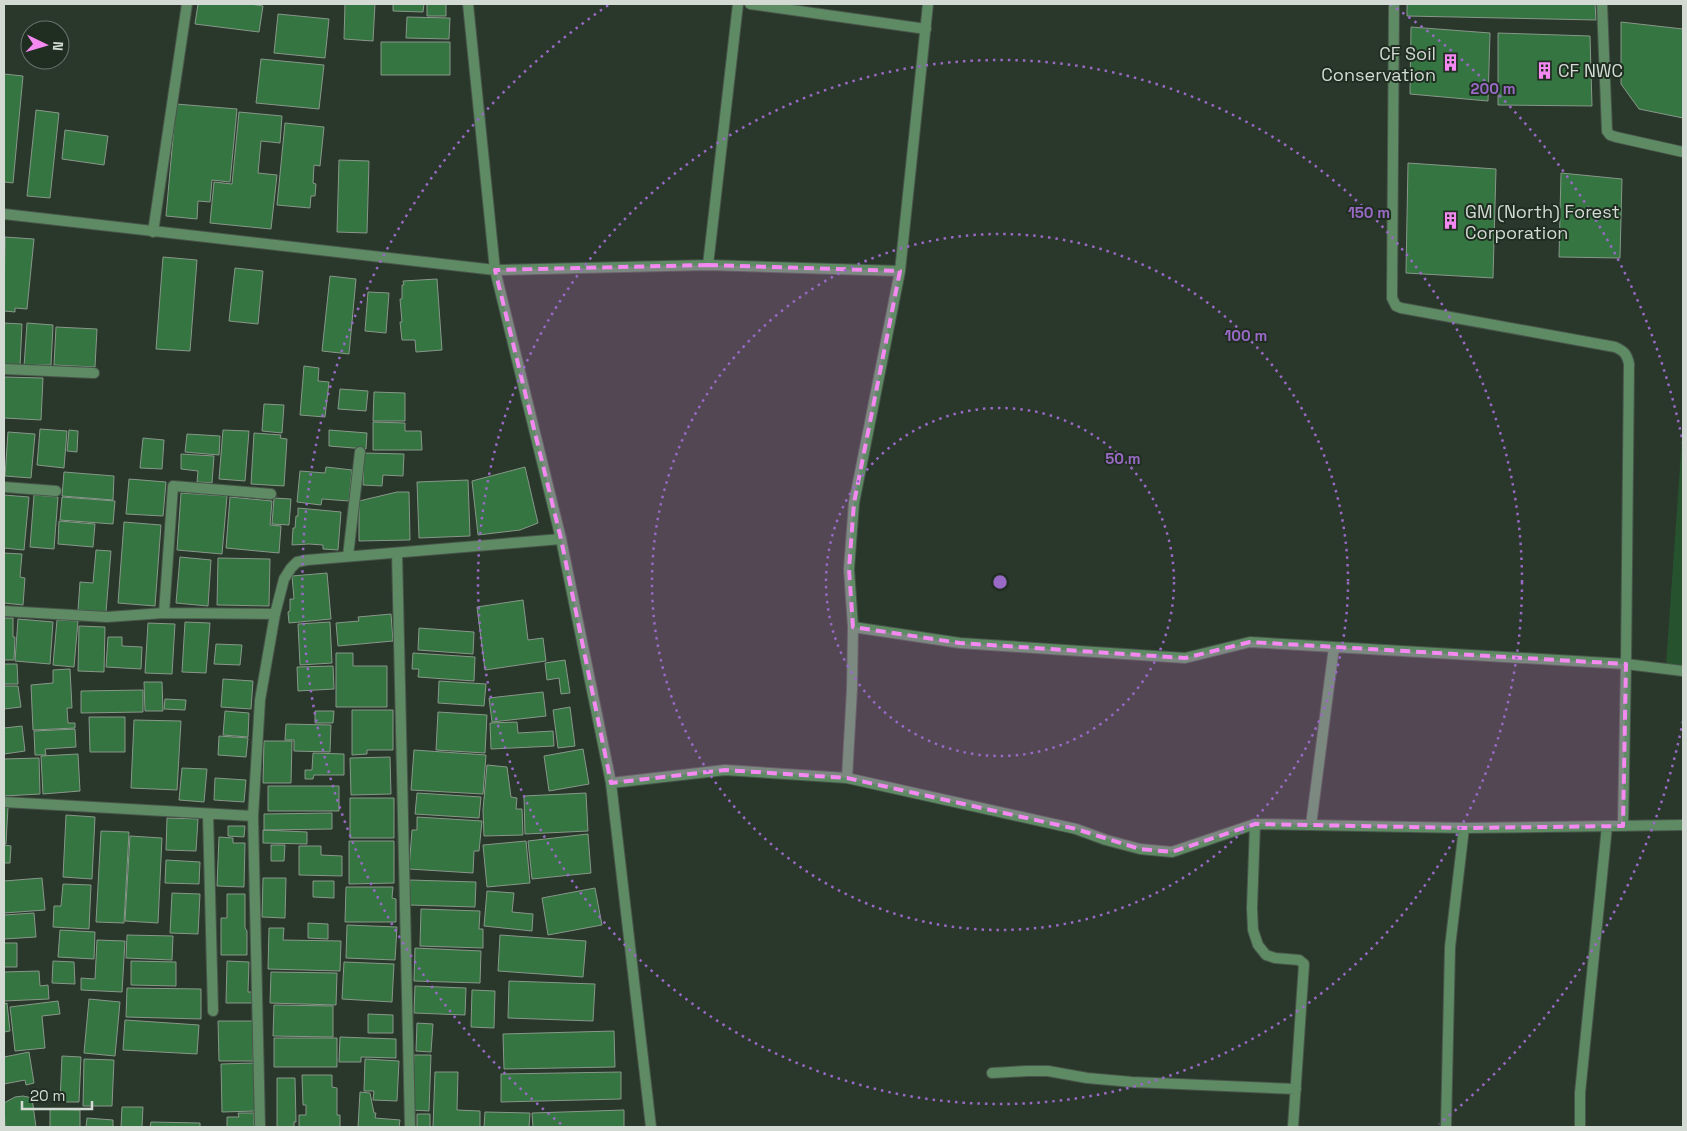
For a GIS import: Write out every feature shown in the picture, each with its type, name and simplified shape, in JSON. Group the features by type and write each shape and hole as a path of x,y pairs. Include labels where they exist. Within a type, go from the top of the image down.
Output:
{"street":[{"path":"153,232 187,4"},
{"path":"468,4 495,270 561,540 611,783 651,1127"},
{"path":"708,265 738,4"},
{"path":"750,4 926,30"},
{"path":"847,778 853,626 849,569 854,503 900,271 928,4"},
{"path":"1394,4 1392,289 1396,306 1615,348 1622,350 1627,356 1629,364 1623,826"},
{"path":"1602,4 1607,132 1616,137 1683,152"},
{"path":"4,214 495,270 708,265 900,271"},
{"path":"4,369 94,373"},
{"path":"348,556 360,452"},
{"path":"164,613 173,486 271,494"},
{"path":"4,488 56,491"},
{"path":"260,1127 253,816 260,700 275,614 284,579 297,562 307,560 561,540"},
{"path":"397,553 410,1127"},
{"path":"4,611 107,617 164,613 275,614"},
{"path":"853,626 960,642 1185,658 1250,642 1626,664 1683,672"},
{"path":"1311,825 1334,647"},
{"path":"611,783 725,770 847,778 1076,829 1106,840 1140,849 1172,852 1255,824 1464,828 1683,825"},
{"path":"4,802 253,816"},
{"path":"208,814 212,1011"},
{"path":"1255,824 1252,908 1253,930 1258,945 1266,955 1275,958 1299,960 1304,964 1293,1127"},
{"path":"1580,1127 1580,1093 1606,826"},
{"path":"1446,1127 1450,947 1464,828"},
{"path":"992,1073 1048,1071 1087,1078 1132,1082 1296,1089"}],"highlighted area":[{"path":"708,265 900,271 854,503 849,569 853,627 960,643 1185,658 1250,642 1626,664 1623,826 1464,828 1255,824 1172,852 1140,849 1076,829 847,778 725,770 611,783 561,539 495,270"}],"green space":[{"path":"1683,424 1683,665 1666,665"}],"building":[{"path":"198,4 250,4 263,6 259,32 195,24"},
{"path":"345,4 375,4 373,41 344,39"},
{"path":"393,4 424,4 423,12 393,11"},
{"path":"427,4 446,4 446,16 427,16"},
{"path":"1407,4 1595,4 1596,20 1407,16"},
{"path":"278,14 329,19 325,58 274,53"},
{"path":"407,17 450,18 449,39 406,38"},
{"path":"1621,22 1683,29 1683,118 1639,109 1621,84"},
{"name":"CF Soil Conservation","path":"1411,27 1490,33 1488,101 1410,94"},
{"name":"CF NWC","path":"1498,33 1590,36 1592,106 1498,105"},
{"path":"381,42 450,42 450,75 381,75"},
{"path":"261,59 324,65 319,109 256,103"},
{"path":"4,74 23,76 13,183 4,182"},
{"path":"176,104 237,109 230,182 212,180 210,202 198,201 197,219 166,216"},
{"path":"36,110 59,113 50,198 27,196"},
{"path":"239,112 282,116 280,143 261,141 258,173 277,175 271,229 210,223 214,182 232,184"},
{"path":"285,123 324,127 320,166 314,165 313,183 316,184 315,196 311,196 310,208 277,205"},
{"path":"65,130 108,136 104,165 62,159"},
{"path":"339,160 369,161 367,233 337,232"},
{"name":"GM (North) Forest Corporation","path":"1408,163 1496,169 1493,278 1406,273"},
{"path":"1561,173 1622,179 1620,258 1559,257"},
{"path":"5,237 34,239 27,309 15,308 15,312 4,311"},
{"path":"163,257 197,260 190,351 156,349"},
{"path":"235,268 263,271 258,324 229,321"},
{"path":"330,276 356,279 349,354 322,351"},
{"path":"437,279 442,350 416,352 415,340 402,340 400,299 402,299 403,281"},
{"path":"368,292 389,293 386,333 365,331"},
{"path":"4,323 22,324 20,367 4,366"},
{"path":"27,323 53,325 51,365 24,367"},
{"path":"56,327 97,329 95,367 54,365"},
{"path":"304,366 319,368 318,381 329,382 325,417 300,415"},
{"path":"4,377 43,378 41,420 4,418"},
{"path":"340,389 368,391 366,411 338,409"},
{"path":"374,392 405,393 405,421 373,421"},
{"path":"264,404 284,405 282,433 262,431"},
{"path":"373,422 405,423 405,431 421,431 422,450 373,450"},
{"path":"40,429 67,431 64,468 37,465"},
{"path":"69,430 78,431 77,452 67,451"},
{"path":"223,430 249,431 245,481 219,479"},
{"path":"329,430 367,433 366,449 329,446"},
{"path":"8,432 35,434 31,478 5,476"},
{"path":"254,433 281,435 280,438 287,439 284,486 251,484"},
{"path":"187,434 220,436 219,455 185,452"},
{"path":"143,438 164,440 162,469 140,468"},
{"path":"364,453 404,454 403,476 383,475 382,486 363,485"},
{"path":"181,454 214,456 212,483 197,482 198,471 181,469"},
{"path":"326,467 352,470 349,501 322,499 321,505 297,502 300,471 325,473"},
{"path":"525,467 538,523 520,530 478,535 472,481"},
{"path":"64,472 114,476 113,500 62,496"},
{"path":"129,479 166,482 163,516 126,514"},
{"path":"468,480 470,536 419,538 417,482"},
{"path":"397,492 409,492 410,540 359,541 359,501"},
{"path":"181,493 227,496 222,554 177,550"},
{"path":"4,495 29,497 24,550 4,548"},
{"path":"34,495 58,497 54,549 30,547"},
{"path":"62,497 115,501 113,524 60,520"},
{"path":"230,497 272,501 270,525 281,526 279,553 226,548"},
{"path":"274,498 291,499 289,525 272,524"},
{"path":"298,508 341,512 338,550 323,549 323,545 292,545 293,528 295,528 296,516 298,516"},
{"path":"59,521 95,524 93,547 58,544"},
{"path":"124,522 161,525 155,606 118,603"},
{"path":"96,550 111,551 106,612 78,610 80,582 93,583"},
{"path":"4,553 22,554 20,577 25,578 23,605 4,603"},
{"path":"180,557 211,560 208,606 176,603"},
{"path":"218,558 270,559 269,606 217,605"},
{"path":"327,573 331,619 289,623 290,599 294,599 292,576"},
{"path":"523,600 528,640 543,638 546,661 485,670 477,607"},
{"path":"391,614 393,641 338,646 336,623 359,621 358,617"},
{"path":"4,618 13,618 13,637 15,637 14,660 4,660"},
{"path":"18,619 53,622 50,664 15,661"},
{"path":"57,620 78,621 74,667 53,665"},
{"path":"185,622 210,623 206,673 182,672"},
{"path":"330,622 332,663 300,665 298,624"},
{"path":"148,623 175,624 172,674 145,673"},
{"path":"79,626 105,627 104,672 78,671"},
{"path":"419,628 474,632 473,654 418,650"},
{"path":"108,637 122,637 122,646 142,647 141,669 106,667"},
{"path":"216,644 242,645 240,665 214,664"},
{"path":"336,653 353,653 353,666 387,666 387,707 336,707"},
{"path":"413,653 475,657 474,681 418,677 419,669 412,669"},
{"path":"565,660 570,693 561,694 559,678 547,680 545,663"},
{"path":"4,664 17,664 18,684 4,684"},
{"path":"333,666 334,689 298,691 297,667"},
{"path":"70,669 72,708 67,708 68,723 75,723 75,728 33,730 31,685 53,683 53,670"},
{"path":"223,679 253,681 251,709 221,707"},
{"path":"439,681 486,684 484,706 438,703"},
{"path":"144,682 162,682 163,711 145,711"},
{"path":"4,686 18,686 21,707 4,709"},
{"path":"143,690 143,712 81,713 81,691"},
{"path":"543,692 546,716 492,722 489,698"},
{"path":"165,699 186,700 185,710 164,709"},
{"path":"570,707 575,746 558,748 553,710"},
{"path":"352,710 393,710 393,750 367,750 367,754 352,755"},
{"path":"225,711 249,713 248,737 223,735"},
{"path":"315,711 334,711 333,723 315,723"},
{"path":"438,712 487,715 485,753 436,750"},
{"path":"89,717 125,717 125,752 90,752"},
{"path":"134,720 181,721 177,790 131,788"},
{"path":"517,722 518,733 553,731 554,746 491,749 490,723"},
{"path":"286,724 331,725 330,752 294,751 294,740 285,740"},
{"path":"22,726 25,751 4,754 4,728"},
{"path":"75,729 76,747 45,749 46,755 35,755 34,731"},
{"path":"219,736 248,738 246,757 218,755"},
{"path":"264,741 292,741 291,783 263,783"},
{"path":"583,749 589,784 549,791 544,756"},
{"path":"414,750 486,755 483,794 411,790"},
{"path":"313,753 344,754 344,775 314,775 313,779 305,779 305,770 312,770"},
{"path":"78,754 80,791 43,794 41,756"},
{"path":"390,757 391,794 351,795 350,758"},
{"path":"39,758 40,794 4,796 4,759"},
{"path":"487,765 507,767 511,797 517,798 516,809 522,809 523,835 484,836 483,810"},
{"path":"182,768 207,769 204,802 179,800"},
{"path":"215,778 246,780 244,802 214,800"},
{"path":"268,786 339,786 339,811 268,811"},
{"path":"417,793 481,797 479,818 415,814"},
{"path":"586,793 588,831 525,834 524,796"},
{"path":"350,798 394,798 394,838 350,838"},
{"path":"4,806 8,807 6,844 4,843"},
{"path":"332,813 332,829 264,830 264,814"},
{"path":"66,815 95,817 92,879 63,877"},
{"path":"417,817 482,821 479,851 474,851 473,873 409,869 412,830 417,830"},
{"path":"167,818 198,819 196,851 166,850"},
{"path":"228,826 245,826 244,837 228,836"},
{"path":"263,830 307,832 307,844 263,843"},
{"path":"101,831 129,832 124,923 96,922"},
{"path":"588,834 591,873 532,879 528,841"},
{"path":"130,836 162,838 158,923 125,921"},
{"path":"219,837 233,838 233,843 245,843 244,887 217,886"},
{"path":"349,841 394,841 394,883 349,884"},
{"path":"526,841 530,883 487,887 483,845"},
{"path":"4,845 11,846 10,863 4,863"},
{"path":"271,845 285,845 284,861 271,861"},
{"path":"299,846 321,846 321,855 342,856 342,876 299,875"},
{"path":"166,860 200,862 199,884 165,883"},
{"path":"42,878 45,910 4,913 4,881"},
{"path":"263,878 286,878 285,918 262,917"},
{"path":"410,880 476,882 475,907 409,905"},
{"path":"313,881 334,881 334,898 313,897"},
{"path":"63,884 91,885 89,929 53,927 54,906 61,906"},
{"path":"346,887 393,887 392,898 396,899 396,922 345,922"},
{"path":"595,888 602,925 548,935 542,898"},
{"path":"487,891 514,893 512,912 533,914 532,931 484,926"},
{"path":"172,893 200,894 198,934 170,933"},
{"path":"227,894 245,894 247,955 221,955 221,918 227,918"},
{"path":"421,909 480,911 479,929 483,929 483,948 420,946"},
{"path":"34,913 36,937 4,939 4,915"},
{"path":"308,923 328,924 328,939 308,938"},
{"path":"347,925 397,927 395,960 346,958"},
{"path":"269,928 284,928 283,940 341,941 340,971 268,969"},
{"path":"60,930 95,932 94,959 58,957"},
{"path":"127,935 173,936 172,960 126,958"},
{"path":"500,935 586,941 583,977 498,971"},
{"path":"97,940 125,941 122,992 81,990 81,978 95,979"},
{"path":"4,943 17,943 17,967 4,967"},
{"path":"415,948 481,951 480,983 414,981"},
{"path":"53,961 74,962 75,984 52,983"},
{"path":"131,961 176,962 176,986 131,985"},
{"path":"227,961 249,962 248,992 252,992 252,1003 226,1003"},
{"path":"344,962 394,964 392,1002 342,999"},
{"path":"39,971 40,986 48,985 49,999 4,1001 4,972"},
{"path":"271,972 337,973 336,1005 270,1003"},
{"path":"509,981 595,984 593,1021 508,1018"},
{"path":"415,986 466,988 465,1015 414,1013"},
{"path":"127,988 201,989 201,1019 126,1017"},
{"path":"472,990 495,991 494,1028 471,1027"},
{"path":"89,999 120,1002 115,1056 84,1053"},
{"path":"58,1001 60,1014 42,1016 45,1048 15,1051 10,1007"},
{"path":"7,1003 10,1031 4,1032 4,1004"},
{"path":"274,1005 333,1006 333,1037 273,1036"},
{"path":"368,1014 393,1015 393,1033 368,1033"},
{"path":"125,1020 199,1025 197,1054 123,1050"},
{"path":"218,1021 253,1021 253,1061 219,1061"},
{"path":"417,1023 433,1024 431,1052 416,1051"},
{"path":"614,1031 615,1067 504,1069 503,1034"},
{"path":"340,1037 396,1039 396,1058 361,1057 361,1062 339,1062"},
{"path":"274,1038 337,1038 337,1067 274,1067"},
{"path":"29,1052 34,1083 26,1085 25,1080 4,1084 4,1057"},
{"path":"414,1055 431,1055 429,1111 412,1110"},
{"path":"62,1056 81,1057 79,1102 60,1102"},
{"path":"84,1059 114,1060 112,1106 83,1106"},
{"path":"365,1059 399,1061 397,1101 373,1100 374,1091 364,1091"},
{"path":"255,1063 256,1111 222,1112 221,1064"},
{"path":"435,1072 458,1072 457,1110 480,1111 480,1127 433,1127"},
{"path":"621,1072 621,1099 501,1102 501,1074"},
{"path":"302,1075 332,1075 332,1087 337,1088 337,1115 340,1115 340,1127 299,1127 299,1115 306,1115 306,1105 303,1105"},
{"path":"277,1078 295,1078 296,1122 294,1122 294,1127 277,1127"},
{"path":"360,1092 370,1093 374,1113 376,1113 375,1118 400,1120 399,1127 358,1127"},
{"path":"15,1097 32,1098 36,1127 5,1127 4,1103"},
{"path":"122,1107 143,1107 142,1127 121,1127"},
{"path":"50,1109 80,1110 80,1127 50,1127"},
{"path":"624,1110 624,1127 533,1127 532,1113"},
{"path":"485,1112 530,1113 529,1127 484,1127"},
{"path":"238,1113 254,1113 254,1127 227,1127 227,1117 239,1117"},
{"path":"417,1114 430,1114 430,1127 417,1127"},
{"path":"87,1118 113,1120 113,1127 86,1127"},
{"path":"151,1122 200,1123 200,1127 150,1127"}],"place":[{"name":"CF Soil Conservation","path":"1450,63"},
{"name":"CF NWC","path":"1544,70"},
{"name":"GM (North) Forest Corporation","path":"1451,221"}]}
